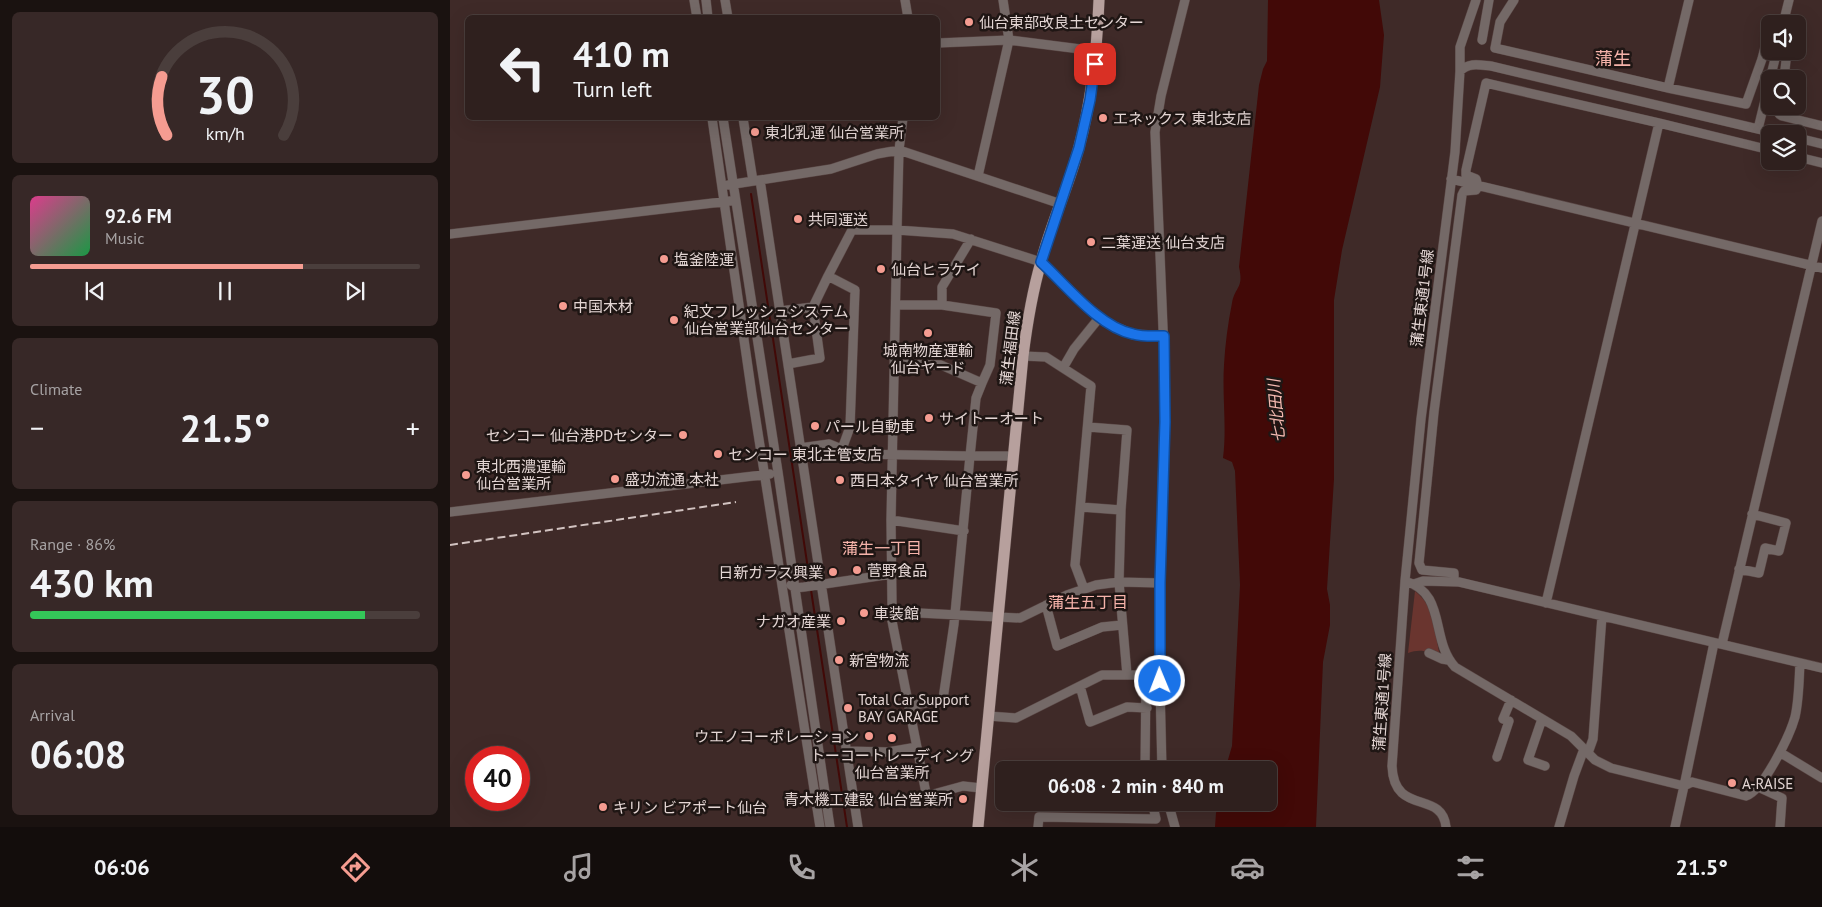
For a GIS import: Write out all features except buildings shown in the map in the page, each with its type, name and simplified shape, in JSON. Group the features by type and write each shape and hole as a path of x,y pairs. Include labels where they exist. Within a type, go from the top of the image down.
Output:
{"main road":[{"name":"蒲生福田線","path":"978,827 997,617 1029,313 1041,262 1079,148 1090,100 1096,51 1099,0"}],"street":[{"path":"694,0 696,15"},
{"path":"706,0 708,15"},
{"path":"725,0 728,15"},
{"path":"905,0 908,15"},
{"path":"978,176 1009,40 1003,0"},
{"path":"1162,761 1159,643 1165,422 1164,336 1156,132 1161,96 1185,0"},
{"name":"蒲生東通1号線","path":"1446,827 1442,813 1434,806 1414,801 1404,796 1392,777 1396,683 1420,419 1455,152 1460,47 1476,0"},
{"path":"1482,40 1489,0"},
{"path":"1514,0 1500,22 1495,48 1746,104 1761,60"},
{"path":"1668,88 1689,0"},
{"path":"1788,15 1789,0"},
{"path":"940,42 1009,40 1096,51"},
{"path":"1460,71 1463,67 1472,64 1491,66 1761,130"},
{"path":"1478,186 1476,179 1466,175 1466,170 1486,83 1761,148"},
{"path":"1758,129 1761,115"},
{"path":"1780,115 1822,126"},
{"path":"712,120 752,395 820,827"},
{"path":"723,120 778,472 799,587 830,827"},
{"path":"743,120 780,312 819,585 858,827"},
{"path":"903,120 899,150 897,230 892,520 893,622 926,794 930,795 963,786 981,788"},
{"path":"1546,603 1659,123"},
{"path":"1806,140 1822,144"},
{"path":"722,186 831,169 877,154 899,150 1061,204"},
{"path":"1806,159 1822,163"},
{"path":"1451,179 1822,268"},
{"path":"1454,582 1454,573 1422,570 1419,563 1432,430 1462,195 1464,191 1476,190 1478,186"},
{"path":"450,234 735,200"},
{"path":"1675,827 1718,643 1739,569 1822,221"},
{"path":"788,364 820,358 813,307 852,230 932,231 971,239 1041,262 1099,318 1115,328 1132,334 1164,336"},
{"path":"942,305 942,288 971,239"},
{"path":"828,276 855,290 850,427 842,449"},
{"path":"896,305 942,305 996,313 990,365 976,398 955,615 943,700 910,706"},
{"path":"780,312 813,307"},
{"path":"1063,368 1074,349 1099,318"},
{"path":"1023,356 1046,357 1091,386 1076,565 1084,589"},
{"path":"895,364 942,365 982,383"},
{"path":"752,395 766,393"},
{"path":"1088,427 1127,430 1118,582 1127,674"},
{"path":"800,448 829,444 854,454 1013,456"},
{"path":"450,512 778,472"},
{"path":"1081,507 1121,510"},
{"path":"1739,569 1759,573 1765,548 1779,551 1786,523 1752,514"},
{"path":"892,520 964,531"},
{"path":"780,578 799,587 892,574"},
{"path":"1405,581 1421,588 1429,598 1434,608 1440,640 1448,660"},
{"path":"1414,584 1423,581 1454,582 1822,668"},
{"path":"894,609 899,612 1020,618 1084,589 1118,582 1160,583"},
{"path":"1046,605 1058,646 1102,627 1122,624"},
{"path":"1559,827 1574,776 1593,739 1602,616"},
{"path":"1429,653 1448,660 1468,676 1571,736 1595,760 1611,768 1684,786 1692,782 1746,796 1758,787 1780,753 1795,717 1800,663"},
{"path":"988,716 1016,718 1102,675 1146,675 1145,761"},
{"path":"1080,686 1090,722 1126,708 1147,708"},
{"path":"1497,756 1509,721 1503,719 1511,700"},
{"path":"1542,718 1528,760 1545,766"},
{"path":"847,751 888,752 916,747"},
{"path":"1780,753 1822,778"},
{"path":"1758,787 1782,798 1780,827"},
{"path":"1038,827 1038,817 1156,819 1154,811"},
{"path":"1171,811 1175,827"}],"shaded area":[{"path":"1415,591 1422,598 1431,613 1440,656 1421,651 1408,653"}],"water":[{"name":"七北田川","path":"1268,0 1379,0 1384,35 1380,87 1342,250 1334,300 1334,479 1327,589 1330,605 1330,625 1323,662 1316,827 1215,827 1217,811 1277,811 1277,761 1228,761 1232,746 1240,585 1235,471 1232,462 1223,458 1225,435 1225,350 1233,297 1240,284 1239,267 1259,85 1267,61"}],"waterway":[{"path":"751,194 810,582"},
{"path":"811,590 847,827"}],"railway":[{"path":"450,545 736,502"}],"place":[{"name":"仙台東部改良土センター","path":"969,22"},
{"name":"エネックス 東北支店","path":"1103,118"},
{"name":"東北乳運 仙台営業所","path":"755,132"},
{"name":"共同運送","path":"798,219"},
{"name":"二葉運送 仙台支店","path":"1091,242"},
{"name":"塩釜陸運","path":"664,259"},
{"name":"仙台ヒラケイ","path":"881,269"},
{"name":"中国木材","path":"563,306"},
{"name":"紀文フレッシュシステム 仙台営業部仙台センター","path":"674,320"},
{"name":"城南物産運輸 仙台ヤード","path":"928,333"},
{"name":"サイトーオート","path":"929,418"},
{"name":"パール自動車","path":"815,426"},
{"name":"センコー 仙台港PDセンター","path":"683,435"},
{"name":"センコー 東北主管支店","path":"718,454"},
{"name":"東北西濃運輸 仙台営業所","path":"466,475"},
{"name":"盛功流通 本社","path":"615,479"},
{"name":"西日本タイヤ 仙台営業所","path":"840,480"},
{"name":"菅野食品","path":"857,570"},
{"name":"日新ガラス興業","path":"833,572"},
{"name":"車装館","path":"864,613"},
{"name":"ナガオ産業","path":"841,621"},
{"name":"新宮物流","path":"839,660"},
{"name":"Total Car Support BAY GARAGE","path":"848,708"},
{"name":"ウエノコーポレーション","path":"869,736"},
{"name":"トーコートレーディング 仙台営業所","path":"892,738"},
{"name":"A-RAISE","path":"1732,783"},
{"name":"青木機工建設 仙台営業所","path":"963,799"},
{"name":"キリン ビアポート仙台","path":"603,807"}],"district":[{"name":"蒲生","path":"1613,58"},
{"name":"蒲生一丁目","path":"882,548"},
{"name":"蒲生五丁目","path":"1088,602"}],"route":[{"path":"1095,64 1090,100 1079,148 1041,262 1090,310 1107,323 1132,334 1164,336 1165,422 1160,583 1160,681"}]}
